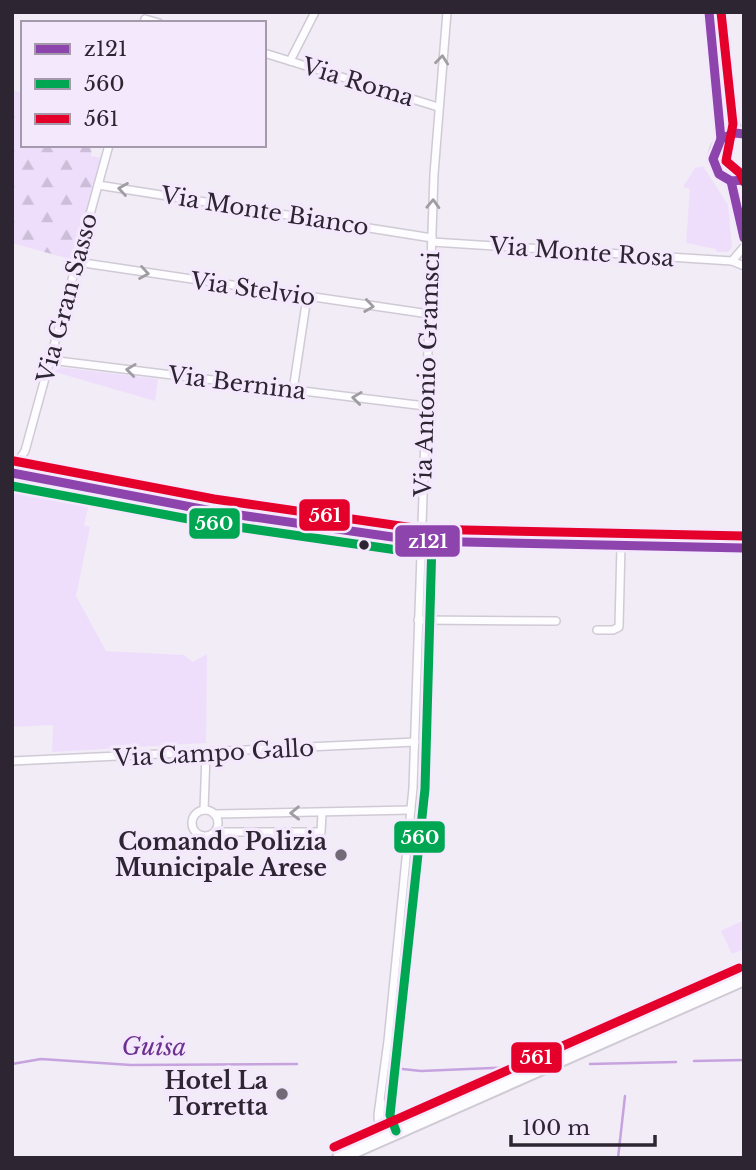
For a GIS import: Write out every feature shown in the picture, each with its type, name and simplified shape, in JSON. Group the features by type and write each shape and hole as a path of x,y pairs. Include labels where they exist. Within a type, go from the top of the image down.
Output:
{"main road":[{"path":"339,1158 744,979"}],"street":[{"name":"Via Roma","path":"315,12 290,61 438,107"},
{"name":"Via Antonio Gramsci","path":"386,1138 387,1123 381,1102 411,810 415,742 432,240 438,107 447,12"},
{"path":"709,12 720,111 720,139"},
{"path":"717,12 729,110 741,133 720,139 715,145 712,161 719,174 731,181 744,180"},
{"path":"266,54 290,61"},
{"name":"Via Gran Sasso","path":"12,472 25,452 108,147"},
{"path":"731,181 744,239"},
{"name":"Via Monte Bianco","path":"98,185 432,240"},
{"name":"Via Monte Rosa","path":"432,240 732,261 744,267"},
{"path":"732,261 744,247"},
{"name":"Via Stelvio","path":"77,262 429,314"},
{"path":"293,390 307,297"},
{"name":"Via Bernina","path":"50,360 425,406"},
{"name":"Via Gran Sasso","path":"25,452 27,476"},
{"path":"12,472 212,511 420,541 744,548"},
{"path":"597,630 613,630 619,627 621,545"},
{"path":"418,620 556,621"},
{"name":"Via Campo Gallo","path":"12,761 206,754 415,742"},
{"path":"204,810 206,754"},
{"path":"204,810 214,814 411,810"},
{"path":"204,810 194,816 193,829 204,836 215,832 321,832 322,813"},
{"path":"214,814 218,821 215,832"}],"green space":[{"path":"12,90 21,92 21,147 92,147 91,156 102,158 73,260 12,243"},
{"path":"703,166 728,205 732,247 728,252 717,252 716,249 686,243 690,189 683,187 695,168"},
{"path":"58,367 158,379 155,401 55,372"},
{"path":"12,489 89,504 84,525 90,527 76,596 106,651 184,655 193,662 207,654 206,743 52,752 53,725 12,727"},
{"path":"744,920 744,949 732,954 721,931"}],"waterway":[{"name":"Guisa","path":"12,1064 41,1059 131,1065 297,1064"},
{"name":"Guisa","path":"694,1061 744,1060"},
{"name":"Guisa","path":"590,1064 676,1062"},
{"name":"Guisa","path":"393,1068 421,1071 514,1067"},
{"path":"618,1158 625,1096"}],"transit line":[{"name":"z121","path":"709,12 721,139"},
{"name":"561","path":"721,12 733,124 726,161 740,173 744,182"},
{"name":"z121","path":"744,134 735,133 721,139 713,159 719,174 731,181 744,180"},
{"name":"z121","path":"731,181 744,238"},
{"name":"561","path":"14,461 214,499 421,529 744,536"},
{"name":"z121","path":"12,473 212,511 420,541 744,548"},
{"name":"560","path":"12,486 210,523 418,553"},
{"name":"560","path":"396,1131 390,1115 425,789 432,541"},
{"name":"561","path":"334,1147 739,968"}],"place":[{"name":"Comando Polizia Municipale Arese","path":"341,855"},
{"name":"Hotel La Torretta","path":"282,1094"}]}
